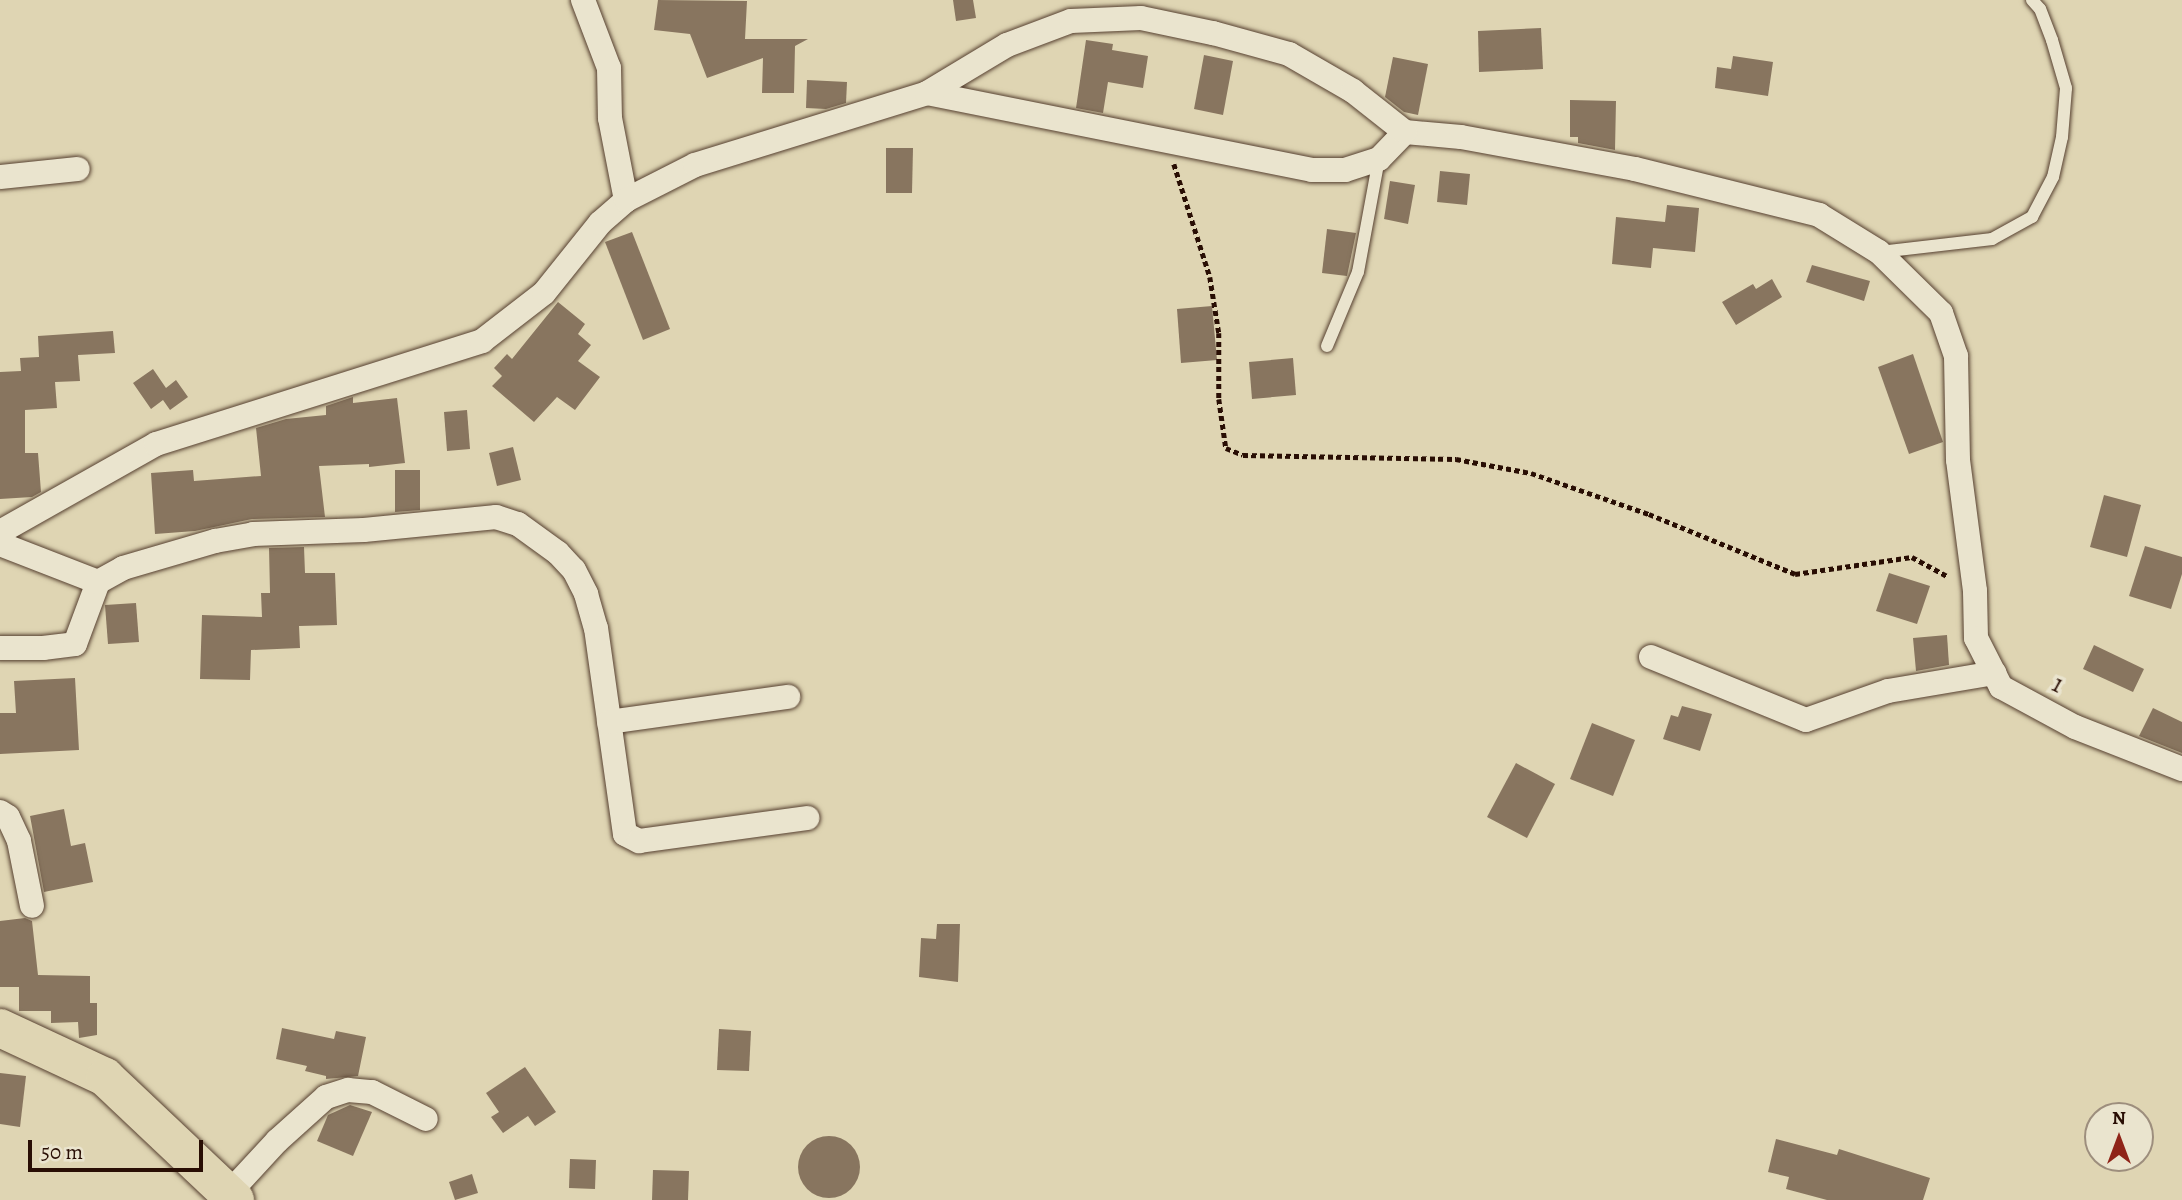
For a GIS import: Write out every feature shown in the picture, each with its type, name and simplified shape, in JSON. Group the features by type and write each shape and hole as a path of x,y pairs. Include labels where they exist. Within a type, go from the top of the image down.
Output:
{"main road":[{"path":"0,1028 104,1077 232,1196"}],"street":[{"path":"583,0 608,68 610,118 626,200"},
{"path":"0,532 156,444 482,341 544,293 600,223 626,200 695,165 927,93 1007,45 1071,21 1141,18 1213,33 1289,54 1353,91 1405,132 1379,159 1345,170 1312,170 927,93"},
{"name":"1","path":"1405,132 1461,137 1635,169 1752,197 1819,215 1879,252 1941,313 1956,356 1958,460 1975,591 1976,638 2001,687 2075,727 2182,769"},
{"path":"0,177 78,169"},
{"path":"0,648 43,648 75,644 98,582 123,568 215,541 253,534 364,530 496,517 518,524 558,553 575,570 586,594 596,628 625,834 639,841 807,818"},
{"path":"0,544 98,582"},
{"path":"1651,657 1807,720 1888,691 1994,673"},
{"path":"608,722 788,697"},
{"path":"0,812 8,817 19,841 32,906"},
{"path":"232,1196 277,1141 326,1097 348,1090 372,1091 426,1119"}],"lane":[{"path":"1879,252 1992,239 2032,217 2053,177 2063,136 2066,88 2052,40 2040,9 2032,0"},
{"path":"1327,346 1358,272 1379,159"}],"path":[{"path":"1167,140 1210,277 1219,332 1219,399 1226,448 1243,455 1335,460 1456,460 1531,473 1649,514 1796,575 1912,558 1975,591"}],"building":[{"path":"658,0 747,1 745,39 808,39 795,46 794,93 762,93 763,58 707,78 690,34 654,30"},
{"path":"953,0 973,0 976,18 956,21"},
{"path":"1541,28 1543,69 1479,72 1478,31"},
{"path":"1086,40 1113,44 1112,50 1148,56 1143,88 1108,82 1103,113 1076,108"},
{"path":"1204,55 1233,61 1223,115 1194,109"},
{"path":"1733,56 1773,62 1768,96 1715,88 1717,67 1731,69"},
{"path":"1393,57 1428,64 1418,115 1404,112 1385,97"},
{"path":"807,80 847,82 846,103 826,109 806,108"},
{"path":"1570,100 1616,101 1615,150 1578,143 1578,137 1570,137"},
{"path":"886,148 913,148 912,193 886,193"},
{"path":"1440,171 1470,174 1467,205 1437,202"},
{"path":"1390,181 1415,185 1408,224 1384,219"},
{"path":"1667,205 1699,208 1695,252 1653,248 1651,268 1612,264 1616,217 1665,222"},
{"path":"1327,229 1356,233 1347,276 1322,273"},
{"path":"632,232 670,329 643,340 605,242"},
{"path":"1812,265 1870,281 1864,301 1806,282"},
{"path":"1772,279 1782,297 1736,325 1722,302 1753,284 1756,289"},
{"path":"558,302 585,324 578,334 591,345 578,361 600,377 575,410 557,397 534,422 492,386 502,376 494,368 507,354 512,359"},
{"path":"1212,306 1217,360 1181,363 1177,309"},
{"path":"113,331 115,353 78,355 80,381 55,382 57,408 25,410 25,453 38,453 41,492 32,497 0,499 0,372 21,371 20,358 39,357 38,336"},
{"path":"1913,354 1943,442 1909,454 1878,367"},
{"path":"1293,358 1296,395 1252,399 1249,362"},
{"path":"153,369 166,388 176,380 188,397 170,410 163,400 151,409 133,383"},
{"path":"353,397 353,403 397,398 405,463 369,467 369,464 319,466 325,517 252,519 195,531 155,534 151,473 193,470 194,481 261,476 256,428 286,419 326,415 326,406"},
{"path":"467,410 470,449 447,451 444,412"},
{"path":"513,447 521,480 497,486 489,453"},
{"path":"395,470 420,470 420,510 395,512"},
{"path":"2104,495 2141,505 2127,557 2090,547"},
{"path":"2145,546 2182,557 2182,574 2171,609 2129,596"},
{"path":"304,547 305,573 335,573 337,625 299,626 300,648 251,650 250,680 200,679 202,615 262,617 261,593 270,593 269,548"},
{"path":"1889,573 1930,586 1917,624 1876,611"},
{"path":"136,603 139,642 108,644 105,605"},
{"path":"1947,635 1949,665 1916,671 1913,638"},
{"path":"2094,645 2144,669 2133,692 2083,669"},
{"path":"75,678 79,750 0,754 0,713 16,713 14,681"},
{"path":"1682,706 1712,714 1700,751 1663,739 1671,715 1678,717"},
{"path":"2153,708 2182,722 2182,753 2139,736"},
{"path":"1592,723 1635,740 1613,796 1570,779"},
{"path":"1516,763 1555,784 1527,838 1487,817"},
{"path":"64,809 71,846 85,843 93,882 44,892 30,816"},
{"path":"25,918 32,921 38,975 90,976 90,1003 97,1003 97,1035 79,1038 78,1022 51,1023 51,1011 19,1011 19,987 0,987 0,921"},
{"path":"937,924 960,924 958,982 919,977 921,938 936,939"},
{"path":"282,1028 334,1039 336,1031 366,1037 358,1076 326,1079 326,1076 305,1071 307,1066 276,1059"},
{"path":"719,1029 751,1031 749,1071 717,1070"},
{"path":"525,1067 556,1112 535,1126 528,1116 503,1133 491,1117 499,1112 486,1093"},
{"path":"0,1073 26,1076 20,1127 0,1124"},
{"path":"350,1105 372,1112 353,1156 317,1141 328,1115"},
{"path":"823,1136 835,1136 851,1145 858,1155 858,1179 851,1189 835,1198 823,1198 812,1193 803,1184 798,1173 798,1161 803,1150 812,1141"},
{"path":"1776,1139 1837,1155 1839,1149 1930,1178 1923,1200 1827,1200 1786,1189 1789,1177 1768,1172"},
{"path":"570,1159 596,1160 595,1189 569,1188"},
{"path":"653,1170 689,1171 688,1200 652,1200"},
{"path":"472,1174 478,1193 455,1200 449,1182"}]}
